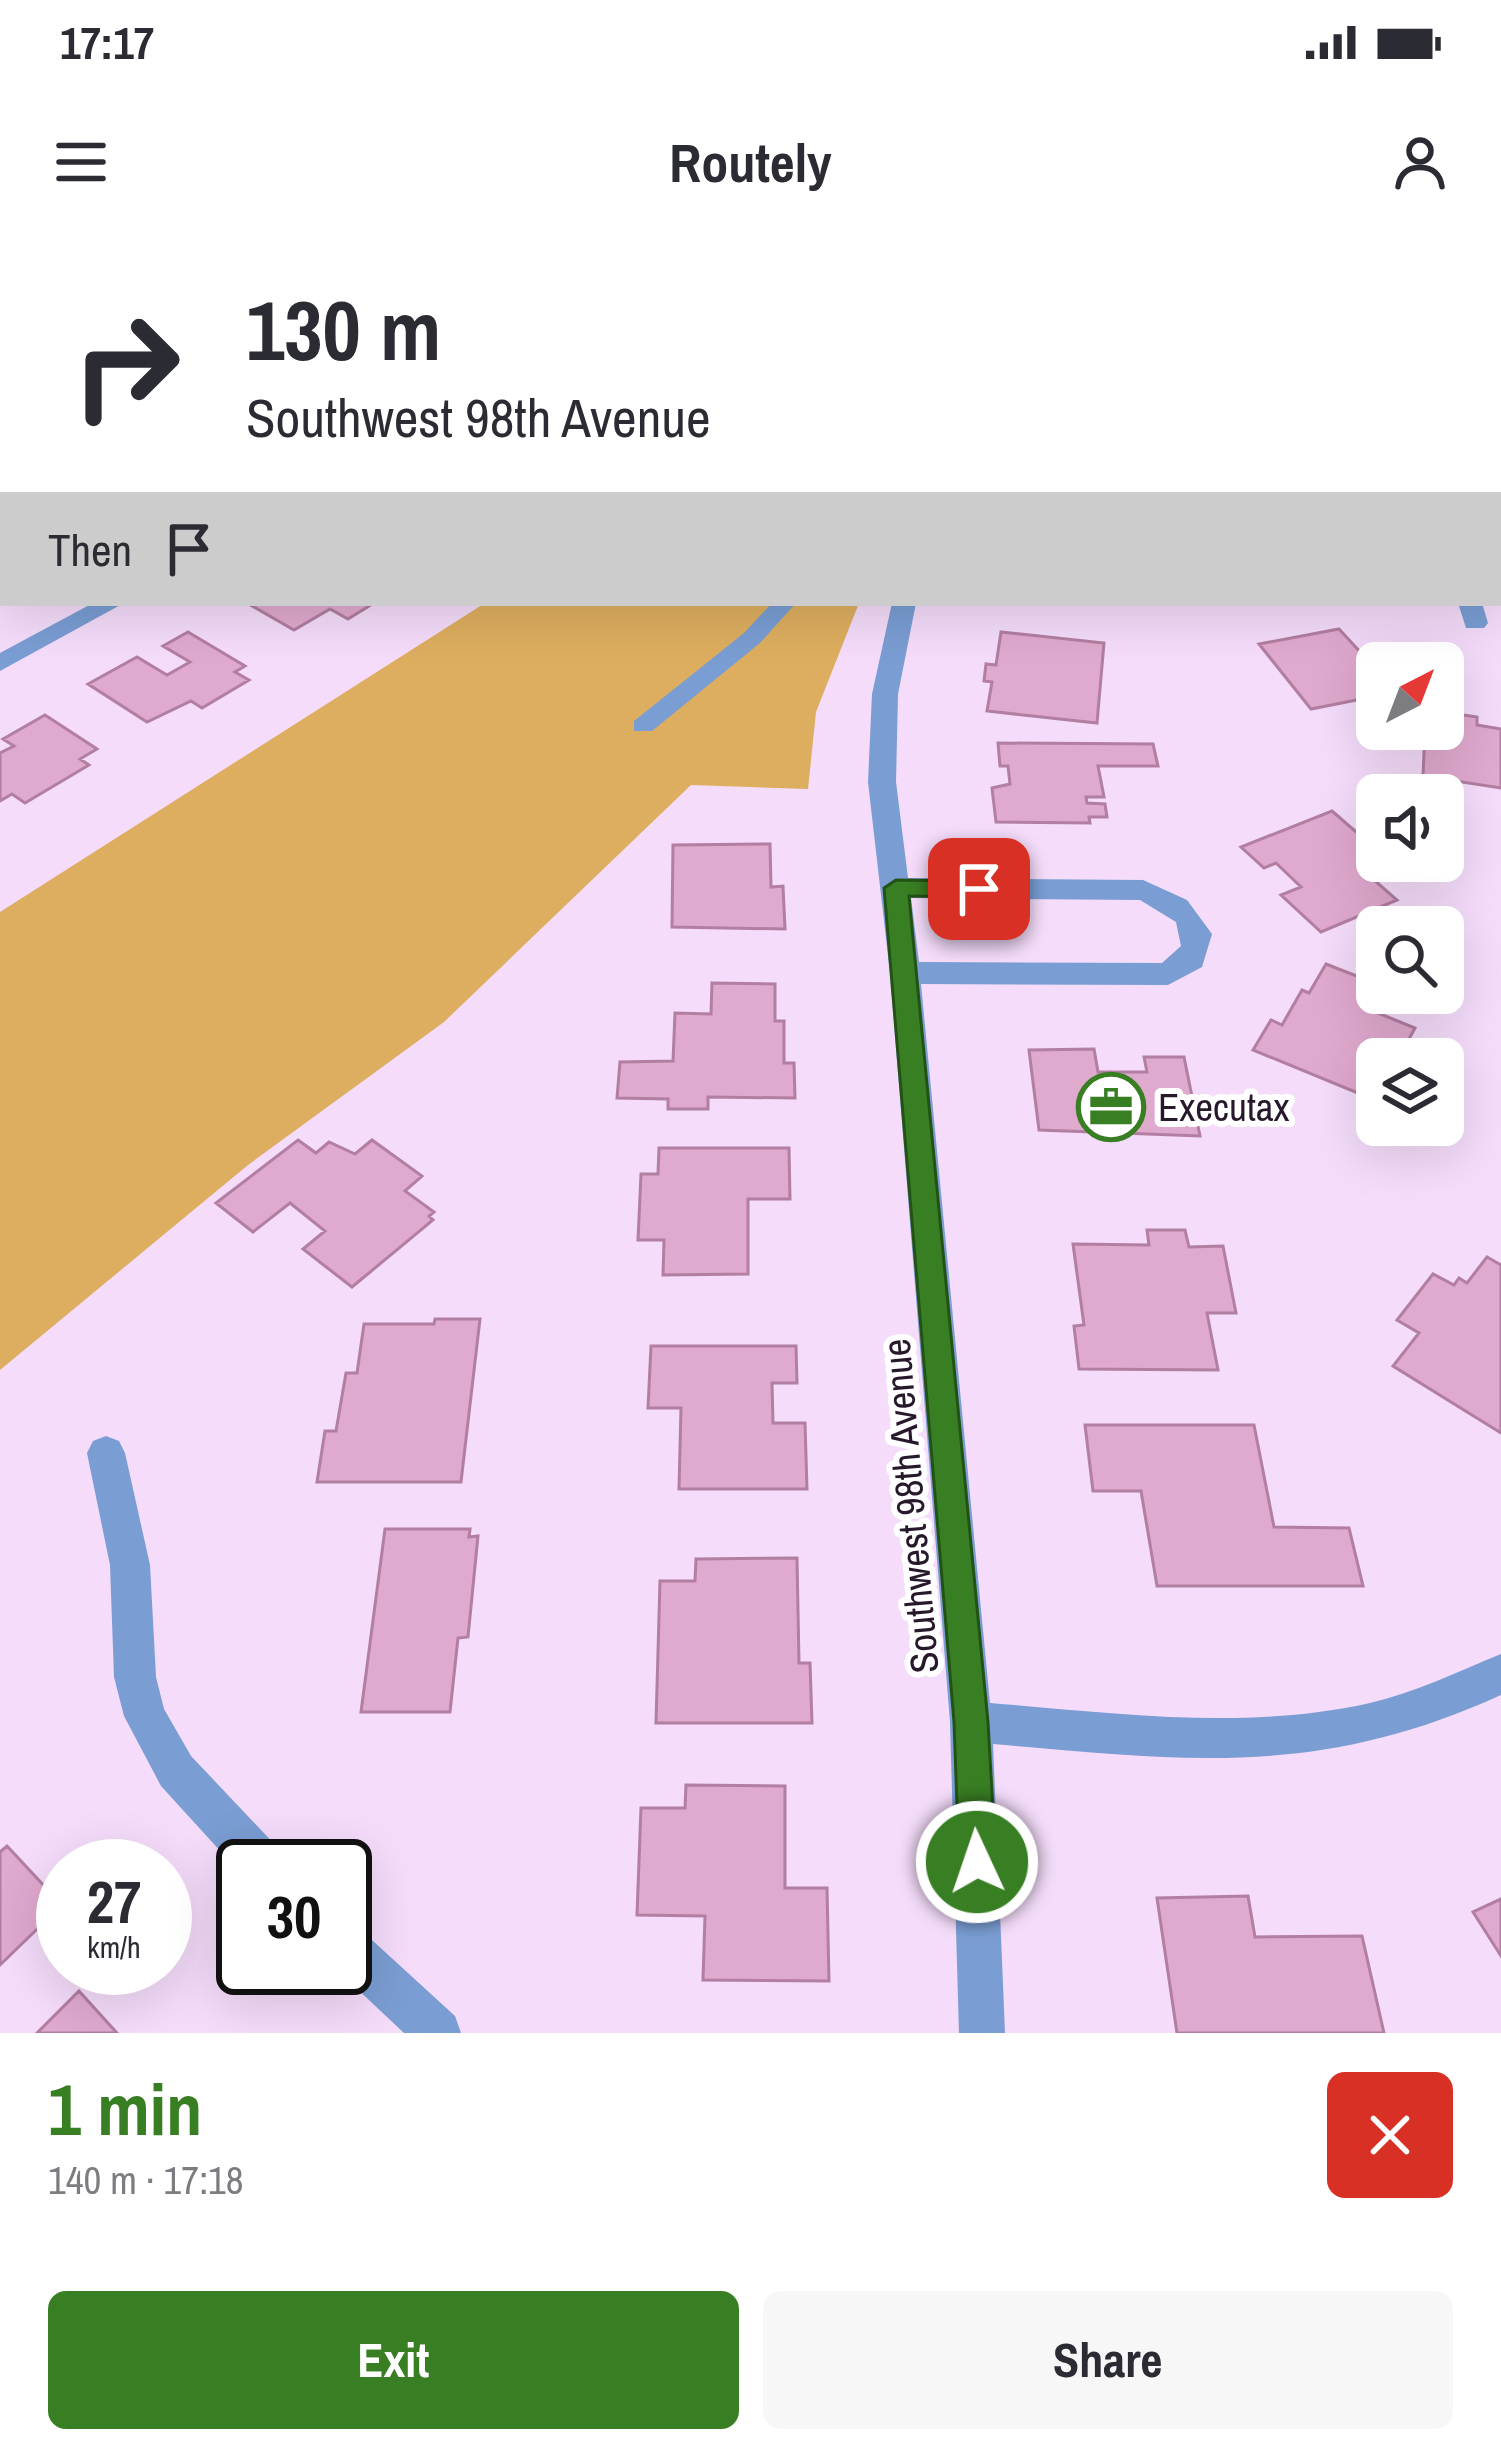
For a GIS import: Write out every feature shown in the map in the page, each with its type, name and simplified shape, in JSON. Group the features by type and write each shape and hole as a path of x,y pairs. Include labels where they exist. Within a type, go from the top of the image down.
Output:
{"street":[{"path":"0,663 106,606"},
{"name":"Southwest 98th Avenue","path":"903,606 886,694 882,782 905,974 971,1722 982,2033"},
{"path":"896,888 1143,890 1184,912 1198,933 1191,959 1168,974 905,974"},
{"path":"106,1453 130,1565 130,1636 145,1716 176,1772 239,1839"},
{"path":"971,1722 1173,1741 1264,1741 1372,1724 1454,1697 1501,1674"},
{"path":"372,1971 438,2033"}],"lane":[{"path":"643,727 752,638 782,606"}],"shaded area":[{"path":"480,606 858,606 816,712 808,789 691,785 444,1022 248,1165 0,1370 0,912"}],"building":[{"path":"252,606 369,606 348,619 330,609 294,630"},
{"path":"1339,629 1356,647 1356,700 1311,709 1259,644"},
{"path":"188,632 245,666 235,672 249,680 202,708 191,701 147,722 88,684 137,657 167,675 190,662 163,646"},
{"path":"1001,632 1104,643 1097,723 987,711 992,682 984,681 986,664 996,665"},
{"path":"45,715 97,749 80,759 89,765 25,803 12,794 0,801 0,753 14,746 3,739"},
{"path":"1464,715 1477,717 1477,725 1501,729 1501,788 1464,782 1464,774 1423,774 1424,750 1464,750"},
{"path":"998,743 1153,744 1158,766 1098,766 1104,797 1086,797 1087,803 1105,804 1107,817 1089,817 1090,823 996,822 992,788 1010,784 1008,766 1000,766"},
{"path":"1332,811 1356,832 1356,882 1376,882 1397,900 1383,906 1356,906 1356,917 1321,932 1281,895 1301,887 1276,863 1264,868 1241,847"},
{"path":"770,844 771,887 783,886 785,929 672,927 673,845"},
{"path":"1326,964 1356,976 1356,1014 1380,1014 1415,1028 1410,1038 1356,1038 1356,1092 1253,1050 1271,1020 1282,1025 1302,990 1309,993"},
{"path":"712,983 775,984 775,1021 784,1021 784,1063 794,1063 795,1098 708,1097 708,1109 668,1109 668,1099 617,1098 620,1062 673,1061 675,1013 711,1014"},
{"path":"1094,1049 1098,1072 1147,1072 1144,1057 1184,1057 1200,1136 1039,1130 1029,1050"},
{"path":"298,1140 316,1153 329,1142 355,1154 372,1140 422,1176 405,1191 434,1212 429,1216 433,1220 352,1287 303,1249 325,1231 290,1203 253,1232 216,1203"},
{"path":"659,1148 789,1148 790,1199 748,1199 748,1274 663,1275 664,1240 638,1240 641,1174 658,1174"},
{"path":"1147,1230 1185,1230 1189,1247 1223,1246 1236,1313 1207,1313 1218,1370 1079,1369 1074,1326 1084,1325 1073,1244 1149,1245"},
{"path":"1487,1257 1501,1265 1501,1433 1393,1366 1419,1333 1397,1320 1433,1274 1454,1285 1459,1278 1467,1283"},
{"path":"435,1319 480,1319 461,1482 317,1482 325,1431 336,1431 346,1373 357,1373 364,1324 434,1324"},
{"path":"651,1346 796,1346 797,1383 772,1383 773,1423 805,1423 807,1489 679,1489 681,1408 648,1408"},
{"path":"1085,1425 1254,1425 1274,1527 1349,1528 1363,1586 1157,1586 1141,1491 1093,1491"},
{"path":"385,1529 470,1529 469,1537 478,1536 468,1637 458,1638 450,1712 361,1712"},
{"path":"797,1558 799,1663 810,1663 812,1723 656,1723 660,1581 695,1581 696,1559"},
{"path":"686,1785 785,1786 785,1888 827,1888 829,1981 703,1980 705,1916 637,1915 641,1808 685,1808"},
{"path":"7,1846 36,1877 36,1930 0,1965 0,1852"},
{"path":"1248,1896 1255,1937 1362,1936 1384,2033 1177,2033 1157,1898"},
{"path":"1501,1899 1501,1956 1473,1912"},
{"path":"75,1995 83,1995 117,2033 37,2033"}],"place":[{"name":"Executax","path":"1111,1107"}],"route":[{"path":"977,1862 971,1722 896,888 979,889"}]}
